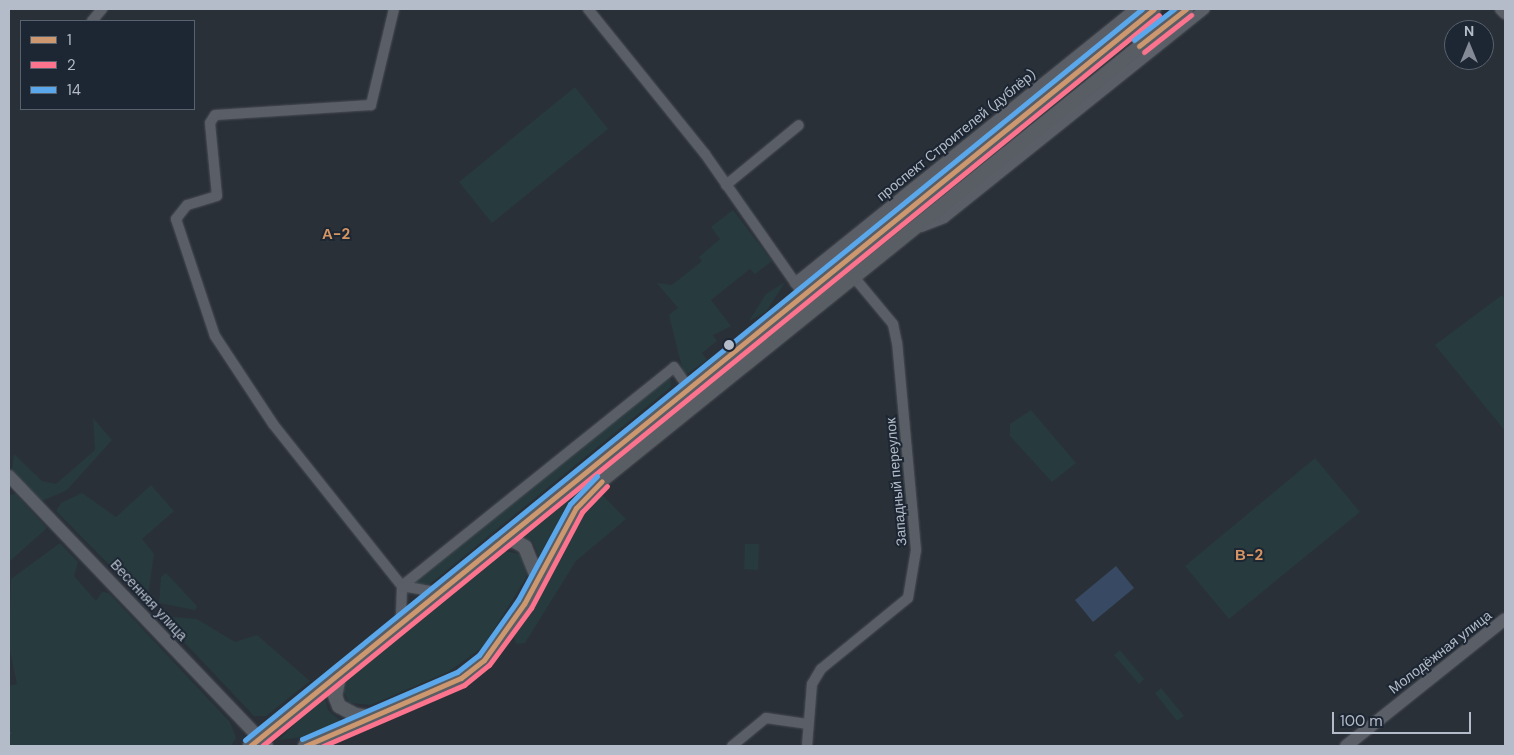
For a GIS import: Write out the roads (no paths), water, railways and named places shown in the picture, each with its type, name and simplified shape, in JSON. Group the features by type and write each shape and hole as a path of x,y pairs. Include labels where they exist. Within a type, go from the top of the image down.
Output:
{"main road":[{"path":"259,744 340,671 436,592 1154,9"},
{"path":"305,746 461,678 484,660 538,579 571,516 597,484 902,235 1186,9"},
{"path":"496,543 513,540 525,546 538,579"},
{"path":"340,671 335,696 339,706 355,716 371,717"}],"street":[{"path":"93,20 102,9"},
{"path":"394,9 371,105 215,115 210,123 217,196 187,204 176,219 215,336 273,424 402,586 402,620"},
{"path":"588,9 726,185 803,294"},
{"name":"проспект Строителей (дублёр)","path":"795,283 1135,9"},
{"path":"902,235 944,218 1205,9"},
{"path":"1502,9 1505,13"},
{"path":"726,185 799,125"},
{"name":"Западный переулок","path":"807,746 807,724 812,684 821,669 908,598 916,550 897,343 893,324 853,276"},
{"path":"402,586 674,367 688,387"},
{"name":"Весенняя улица","path":"9,476 259,744"},
{"path":"402,586 436,592"},
{"name":"Молодёжная улица","path":"1346,746 1505,619"},
{"path":"732,746 766,718 807,724"}],"water":[{"path":"1116,566 1134,588 1093,622 1075,600"}],"district":[{"name":"А-2","path":"336,235"},
{"name":"В-2","path":"1249,556"}]}
